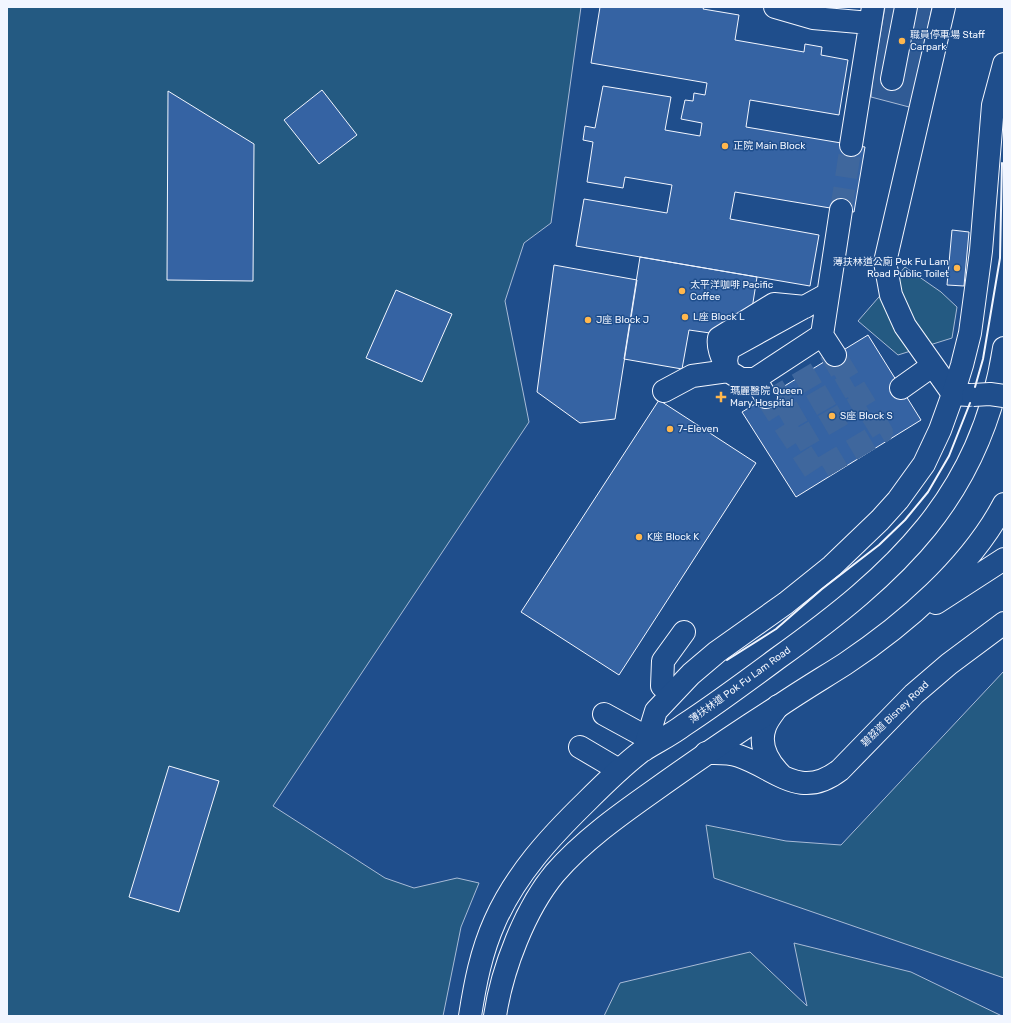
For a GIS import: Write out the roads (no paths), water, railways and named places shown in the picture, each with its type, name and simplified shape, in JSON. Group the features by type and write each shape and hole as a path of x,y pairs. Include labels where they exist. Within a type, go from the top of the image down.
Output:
{"main road":[{"path":"775,7 813,18 871,15 851,145"},
{"path":"892,79 906,7"},
{"path":"944,7 885,262 891,295 894,302 905,326 932,366 963,394 990,394 1004,396"},
{"path":"604,714 646,744 656,711 671,694 691,674 717,652 786,603 832,566 880,520 898,500 924,464 940,430 963,394 962,365 976,296 993,106 1004,64"},
{"path":"834,355 822,335 841,210"},
{"path":"728,371 726,361 728,349 828,294"},
{"path":"664,390 692,376 728,371 760,388 822,335"},
{"name":"薄扶林道 Pok Fu Lam Road","path":"470,1016 474,988 483,952 495,921 522,874 534,857 560,827 646,744 696,717 822,627 903,556 923,532 946,502 963,474 983,428 1000,376 1004,348"},
{"path":"901,388 932,366"},
{"path":"495,1016 504,976 512,952 537,900 554,874 572,855 620,814 706,753 846,663 887,633 918,607 947,579 975,547 1004,504"},
{"path":"887,633 1004,559"},
{"name":"碧荔道 Bisney Road","path":"706,753 724,752 738,756 800,783 806,784 821,782 840,770 914,694 949,664 1004,623"},
{"path":"671,694 662,686 663,660 684,632"},
{"path":"778,706 765,726 762,737 767,759 781,776"},
{"path":"580,747 619,770"}],"tunnel":[{"path":"841,210 851,145"},
{"path":"766,397 815,472 882,432 835,355"},
{"path":"769,401 838,360"},
{"path":"783,422 852,382"},
{"path":"795,442 864,402"}],"place":[{"name":"職員停車場 Staff Carpark","path":"902,41"},
{"name":"正院 Main Block","path":"725,146"},
{"name":"薄扶林道公廁 Pok Fu Lam Road Public Toilet","path":"957,268"},
{"name":"太平洋咖啡 Pacific Coffee","path":"682,291"},
{"name":"L座 Block L","path":"685,317"},
{"name":"J座 Block J","path":"588,320"},
{"name":"瑪麗醫院 Queen Mary Hospital","path":"721,397"},
{"name":"S座 Block S","path":"832,416"},
{"name":"7-Eleven","path":"670,429"},
{"name":"K座 Block K","path":"639,537"}]}
